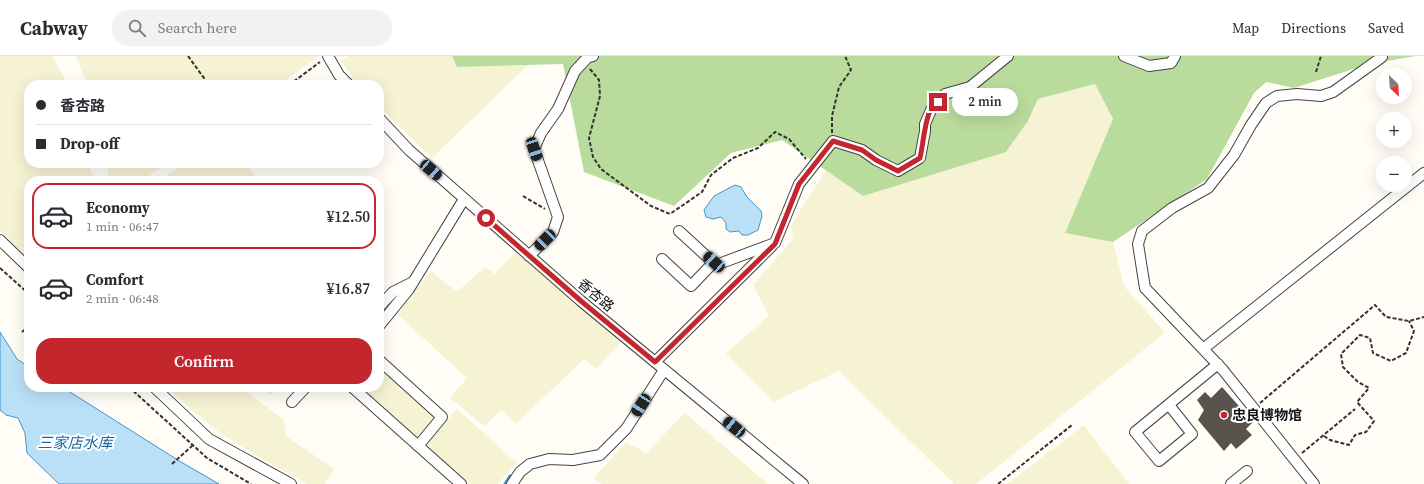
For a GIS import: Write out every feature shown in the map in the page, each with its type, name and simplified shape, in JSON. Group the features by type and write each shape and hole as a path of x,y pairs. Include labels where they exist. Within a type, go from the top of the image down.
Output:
{"street":[{"path":"530,256 553,232 558,217 534,149 540,133 558,108 575,71 588,57 593,56"},
{"path":"655,362 775,244 799,184 833,141 862,150 876,160 898,171 920,158 926,131 926,124 931,110 945,94 970,87 1008,56"},
{"path":"1124,56 1149,66 1171,63 1174,56"},
{"path":"1314,484 1218,364 1145,288 1138,244 1142,231 1172,208 1208,188 1234,155 1251,125 1266,103 1277,96 1297,94 1321,96 1333,92 1382,57"},
{"path":"324,58 344,80"},
{"name":"香杏路","path":"384,123 409,150 581,301 803,484"},
{"path":"1203,349 1424,173"},
{"path":"384,320 414,282 464,199"},
{"path":"679,231 716,265 775,244"},
{"path":"0,240 24,263"},
{"path":"662,259 692,286 714,262"},
{"path":"384,302 393,292 414,282"},
{"path":"1169,405 1192,434 1159,461 1135,432 1218,364"},
{"path":"384,365 442,417 418,446"},
{"path":"512,484 520,472 530,464 548,459 573,460 600,455 626,429 664,370"},
{"path":"159,392 209,439 291,484"},
{"path":"292,402 301,392"},
{"path":"358,392 461,484"},
{"path":"1231,484 1247,471"}],"path":[{"path":"188,56 205,80"},
{"path":"833,141 832,116 839,87 851,70 845,56"},
{"path":"1316,72 1321,56"},
{"path":"295,80 324,58"},
{"path":"584,62 599,80 600,96 589,138 593,157 601,169 650,206 670,214 702,192 711,175 733,158 758,148 775,132 789,139 812,167"},
{"path":"523,196 558,217"},
{"path":"0,268 24,290"},
{"path":"1254,408 1375,305 1386,317 1409,321 1424,318"},
{"path":"1324,436 1330,440 1349,445 1355,435 1366,432 1374,421 1357,402 1369,388 1358,382 1343,367 1341,354 1360,335 1370,338 1373,353 1391,361 1406,353 1414,331 1409,321"},
{"path":"135,392 207,458 251,484"},
{"path":"1295,459 1355,410"},
{"path":"998,484 1072,425"},
{"path":"172,464 193,445"}],"shaded area":[{"path":"0,56 52,56 64,80 24,80 24,168 90,168 93,176 24,176 24,254 0,231"},
{"path":"76,56 320,56 285,80 85,80"},
{"path":"348,56 452,56 457,67 528,65 432,158 384,111 384,80 354,80 341,61"},
{"path":"1095,84 1113,119 1065,233 1113,242 1124,286 1165,333 976,484 954,484 839,371 773,402 726,353 769,316 753,285 793,239 791,225 826,170 863,196 1006,152 1028,121 1038,99"},
{"path":"107,168 160,168 148,176 109,176"},
{"path":"178,168 250,168 255,176 166,176"},
{"path":"516,251 622,341 597,369 584,359 516,424 502,410 484,426 450,398 467,378 397,314 431,271 457,292 485,267 495,274"},
{"path":"384,371 436,418 416,440 363,392 384,392"},
{"path":"172,392 247,392 284,420 286,436 334,469 325,484 307,484 255,455 213,428"},
{"path":"267,392 274,392 271,395"},
{"path":"457,409 517,463 498,484 467,484 424,445"},
{"path":"685,413 768,484 602,484 594,478 626,442 646,453"},
{"path":"1084,425 1129,484 1007,484"}],"green space":[{"path":"452,56 1416,56 1369,64 1294,88 1266,82 1254,93 1207,179 1113,242 1065,233 1113,119 1095,84 1038,99 1028,121 1006,152 863,196 782,140 731,153 674,206 584,172 563,64 457,67"}],"water":[{"path":"735,185 741,187 747,197 761,211 762,216 758,230 748,235 742,235 739,231 730,232 726,229 726,223 721,217 713,219 706,217 704,210 714,196"},
{"name":"三家店水库","path":"0,332 17,359 24,364 24,392 70,392 181,462 219,484 59,484 27,453 25,433 18,418 6,415 0,410"}],"building":[{"name":"忠良博物馆","path":"1222,387 1253,422 1246,429 1252,435 1236,449 1231,443 1224,451 1198,420 1204,410 1197,400 1205,392 1211,398"}],"waterway":[{"path":"505,484 510,476"}],"place":[{"name":"忠良博物馆","path":"1224,415"}],"route":[{"path":"486,218 581,301 655,362 775,244 799,184 833,141 862,150 876,160 898,171 920,158 926,131 926,124 931,110 938,102"}]}
